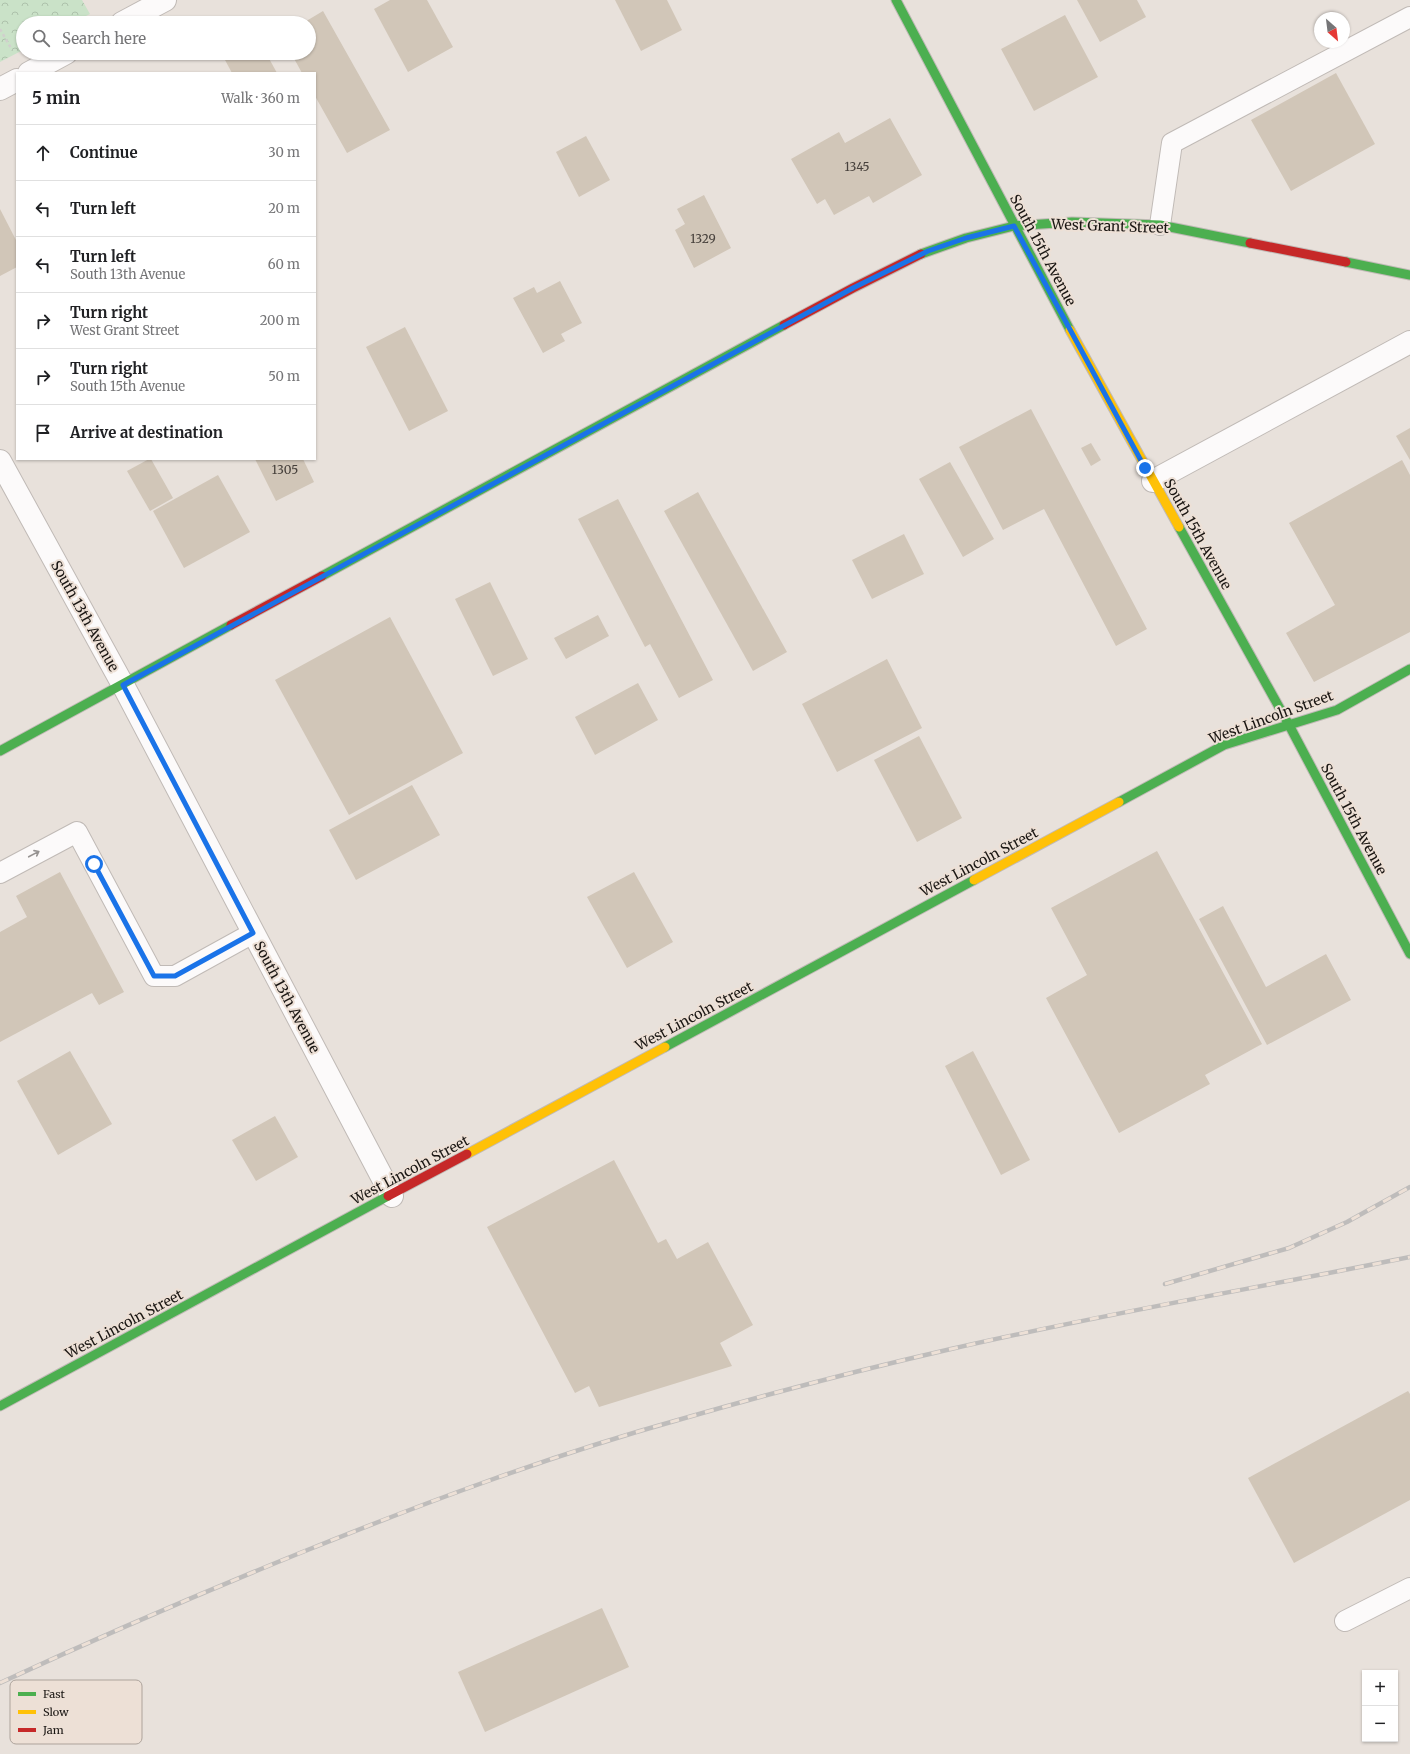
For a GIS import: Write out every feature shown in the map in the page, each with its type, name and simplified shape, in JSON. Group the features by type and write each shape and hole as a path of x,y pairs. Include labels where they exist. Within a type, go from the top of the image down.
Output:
{"main road":[{"name":"South 15th Avenue","path":"896,0 1014,226 1153,481 1289,725 1410,954"},
{"name":"West Grant Street","path":"0,751 853,288 928,251 966,238 1014,226 1072,222 1160,225 1410,275"},
{"name":"West Lincoln Street","path":"0,1406 392,1196 1224,745 1336,710 1410,669"}],"street":[{"path":"135,16 165,0"},
{"path":"31,72 53,60"},
{"path":"0,89 16,81"},
{"path":"1153,481 1410,342"},
{"name":"South 13th Avenue","path":"0,461 123,685 392,1196"}],"lane":[{"path":"1160,225 1172,143 1410,17"},
{"path":"0,873 77,832 154,976 175,976 253,933"},
{"path":"1345,1621 1410,1588"}],"path":[{"path":"0,29 12,50"}],"green space":[{"path":"0,0 82,0 90,14 86,16 16,16 16,54 0,62"}],"building":[{"path":"390,0 427,0 453,47 408,72 374,9"},
{"path":"615,0 667,0 682,30 641,51"},
{"path":"1077,0 1137,0 1146,17 1100,42"},
{"path":"323,11 390,130 347,153 316,98 316,72 301,72 295,60 316,60 316,16 315,16"},
{"path":"1065,15 1098,77 1034,111 1001,49"},
{"path":"225,60 270,60 276,72 231,72"},
{"path":"1336,73 1375,144 1291,191 1251,120"},
{"path":"890,118 922,175 873,203 869,196 834,215 825,199 817,204 791,159 839,132 845,143"},
{"path":"586,136 610,180 579,197 556,152"},
{"path":"704,195 731,248 694,268 675,230 685,224 677,209"},
{"path":"0,209 16,240 16,268 0,276"},
{"path":"560,281 582,323 561,334 565,341 543,353 513,298 534,287 537,293"},
{"path":"405,327 448,411 409,431 366,347"},
{"path":"1031,409 1147,629 1116,646 1044,509 1003,530 959,447"},
{"path":"1410,428 1410,460 1396,436"},
{"path":"1091,443 1101,460 1091,466 1081,448"},
{"path":"147,460 152,460 173,498 150,511 127,471"},
{"path":"256,460 303,460 314,482 276,501"},
{"path":"1402,460 1410,475 1410,632 1314,682 1286,633 1335,605 1289,523"},
{"path":"950,462 994,539 963,557 919,479"},
{"path":"218,475 250,532 184,568 153,511"},
{"path":"698,492 787,652 753,671 664,511"},
{"path":"618,499 713,680 679,698 650,644 645,647 578,519"},
{"path":"904,534 924,574 872,599 852,560"},
{"path":"490,582 528,659 493,676 455,599"},
{"path":"598,615 609,636 566,659 554,638"},
{"path":"390,617 463,753 349,815 275,680"},
{"path":"887,659 922,728 837,772 802,704"},
{"path":"638,683 658,720 595,755 575,717"},
{"path":"919,736 962,818 917,842 874,760"},
{"path":"412,785 440,835 356,880 329,830"},
{"path":"1157,851 1262,1044 1205,1075 1210,1084 1119,1133 1046,998 1087,975 1051,908"},
{"path":"60,872 124,992 99,1005 92,993 0,1042 0,932 27,917 16,896"},
{"path":"634,872 673,942 627,968 587,897"},
{"path":"1223,906 1266,987 1326,954 1351,1000 1267,1045 1199,919"},
{"path":"70,1051 112,1124 58,1155 17,1081"},
{"path":"973,1051 1030,1160 1001,1175 945,1066"},
{"path":"275,1116 298,1157 256,1181 232,1140"},
{"path":"614,1160 658,1243 666,1239 677,1259 708,1242 753,1325 720,1343 732,1366 599,1407 589,1386 575,1393 487,1227"},
{"path":"1408,1391 1410,1394 1410,1500 1294,1563 1248,1478"},
{"path":"602,1608 629,1667 485,1732 458,1672"}],"railway":[{"path":"1165,1284 1289,1248 1347,1222 1410,1187"},
{"path":"0,1683 187,1600 347,1534 487,1481 630,1434 712,1410 882,1365 1008,1336 1410,1257"}],"traffic: fast":[{"path":"896,0 1070,330"},
{"path":"921,254 966,238 1014,226 1072,222 1160,225 1250,243"},
{"path":"1346,262 1410,275"},
{"path":"322,576 784,325"},
{"path":"1179,527 1289,725 1410,954"},
{"path":"0,751 231,625"},
{"path":"1119,802 1224,745 1337,710 1410,669"},
{"path":"665,1047 974,880"},
{"path":"0,1406 388,1196"}],"traffic: slow":[{"path":"1070,330 1179,527"},
{"path":"974,880 1119,802"},
{"path":"467,1154 665,1047"}],"traffic: jam":[{"path":"1250,243 1346,262"},
{"path":"784,325 921,254"},
{"path":"231,625 322,576"},
{"path":"388,1196 467,1154"}],"route":[{"path":"94,864 154,976 175,976 253,933 123,685 853,288 928,251 966,238 1014,226 1045,286 1145,468"}]}
